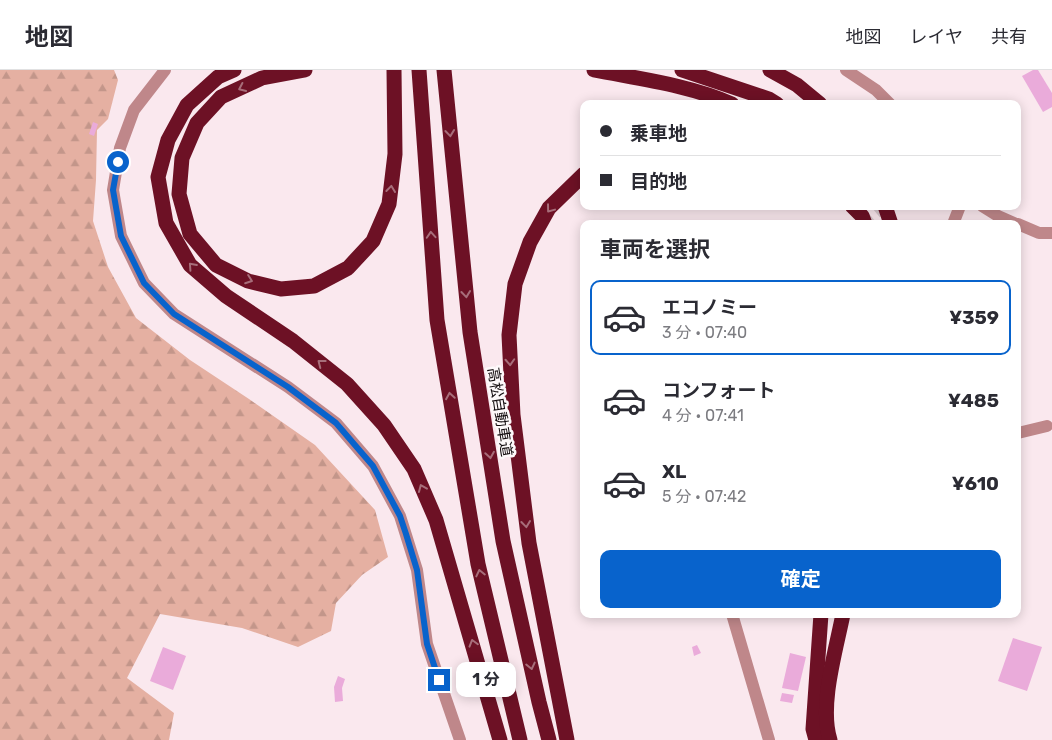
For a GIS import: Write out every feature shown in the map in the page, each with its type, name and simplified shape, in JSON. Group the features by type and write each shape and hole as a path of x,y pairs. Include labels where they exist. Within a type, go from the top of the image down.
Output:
{"highway":[{"path":"234,70 218,77 187,105 168,140 158,177 166,223 190,264 226,296 293,341 347,384 384,425 414,469 436,520 500,740"},
{"path":"305,70 262,78 221,97 197,123 182,158 179,194 190,234 216,264 248,281 281,289 314,286 348,268 372,241 389,204 395,154 396,89 394,70"},
{"path":"419,70 437,320 478,564 520,740"},
{"path":"594,70 650,80 723,100"},
{"path":"682,70 694,72 771,100"},
{"path":"770,70 797,85 815,100"},
{"name":"高松自動車道","path":"445,77 473,352 503,542 549,740"},
{"path":"567,740 529,543 513,415 509,335 515,284 530,242 549,208 580,178"},
{"path":"816,740 813,729 821,618"},
{"path":"830,740 828,731 828,689 842,618"}],"street":[{"path":"165,70 134,110 120,148 113,190 121,236 144,283 174,314 288,387 336,423 373,466 400,516 417,570 427,644 460,740"},
{"path":"846,70 876,90 886,100"},
{"path":"988,210 1008,220"},
{"path":"1021,226 1039,233 1052,233"},
{"path":"1021,432 1047,426"},
{"path":"733,618 769,740"}],"green space":[{"path":"0,70 114,70 118,80 108,119 97,130 93,221 108,267 136,318 190,360 315,445 375,510 388,557 362,575 336,603 331,631 298,647 242,628 160,614 127,678 174,713 169,740 0,740"}],"building":[{"path":"1033,70 1038,70 1052,93 1052,107 1043,112 1022,76"},
{"path":"93,122 98,124 94,136 89,134"},
{"path":"1013,638 1042,647 1027,691 998,681"},
{"path":"697,645 701,653 694,656 692,647"},
{"path":"163,647 186,656 173,690 150,681"},
{"path":"790,653 806,657 798,691 782,688"},
{"path":"338,676 345,679 342,688 343,701 335,702 334,687"},
{"path":"782,693 794,695 792,703 780,701"}],"tunnel":[{"path":"867,220 879,210"}],"route":[{"path":"118,162 113,190 121,236 144,283 174,314 288,387 336,423 373,466 400,516 406,534 417,570 427,644 439,680"}]}
